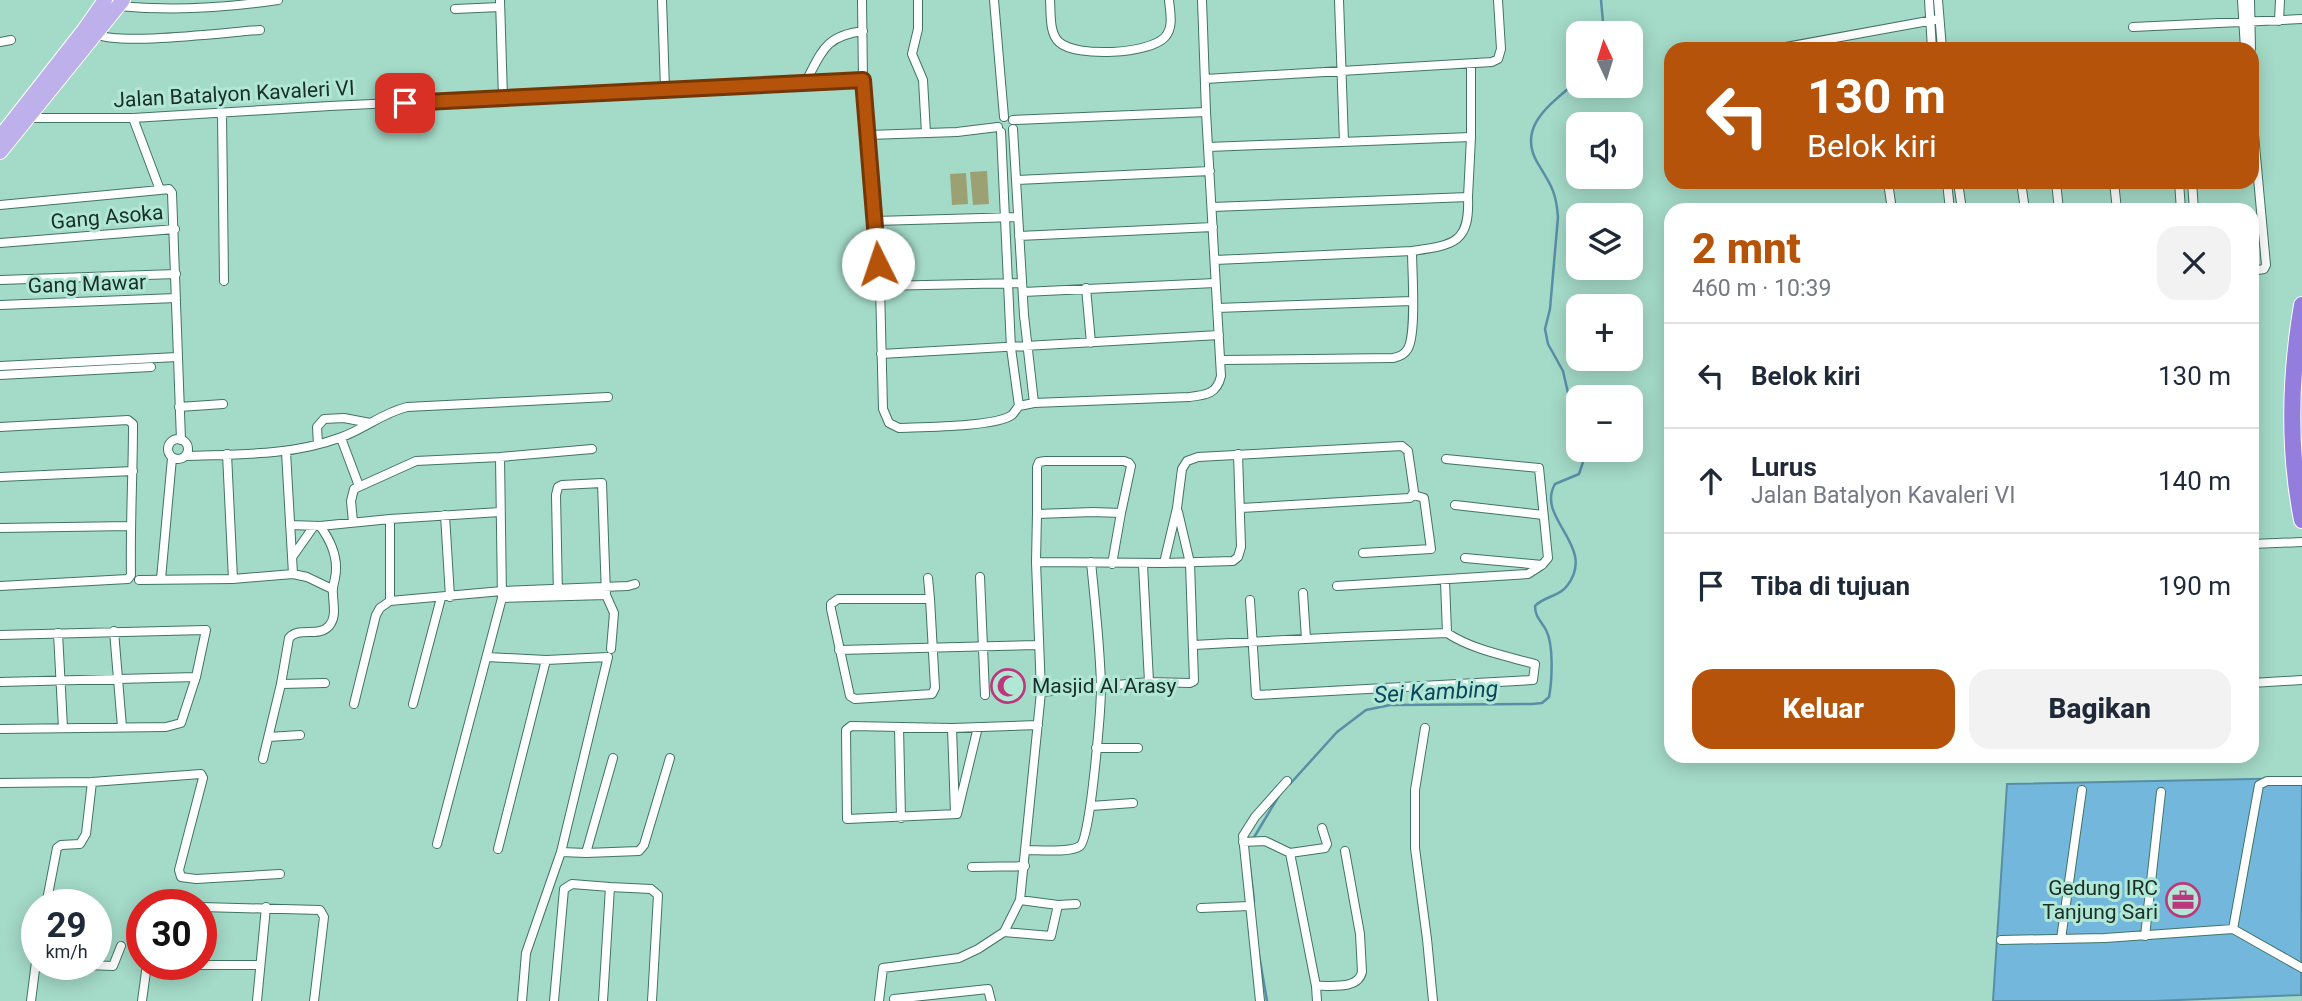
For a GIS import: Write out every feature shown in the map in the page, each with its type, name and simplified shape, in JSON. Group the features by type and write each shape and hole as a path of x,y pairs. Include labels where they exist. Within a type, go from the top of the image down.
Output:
{"highway":[{"path":"2302,305 2297,336 2292,437 2296,489 2302,520"}],"main road":[{"path":"0,137 22,119 96,34 115,2"},
{"path":"0,152 22,119 115,2"}],"street":[{"path":"115,2 141,8 242,5 278,0"},
{"path":"662,0 665,89"},
{"path":"862,0 863,80 880,286 885,417 889,423 899,428 985,422 1013,414 1019,406 1034,403 1206,395 1219,385 1221,376 1202,0"},
{"path":"918,0 918,29 912,54 923,80 926,133"},
{"path":"994,0 1004,117 1013,125 1019,236 1034,403"},
{"path":"1050,0 1053,34 1059,43 1068,48 1089,52 1127,50 1157,44 1170,28 1169,0"},
{"path":"1339,0 1344,142"},
{"path":"1205,79 1492,62 1500,54 1498,0"},
{"path":"1929,0 1940,42"},
{"path":"1933,42 1938,0"},
{"path":"2242,0 2250,42"},
{"path":"2246,42 2250,0"},
{"path":"2279,20 2280,0"},
{"path":"455,9 500,3 503,98"},
{"path":"2133,27 2302,19"},
{"path":"1814,42 1935,20"},
{"path":"96,34 102,38 127,38 260,30"},
{"path":"805,83 831,40 846,33 863,31"},
{"path":"0,42 11,40"},
{"path":"1214,260 1412,251 1447,246 1462,236 1467,222 1471,65"},
{"name":"Jalan Batalyon Kavaleri VI","path":"0,120 222,114 863,80"},
{"path":"1013,125 1206,112"},
{"path":"222,114 224,281"},
{"path":"1004,117 999,121 1007,284 1011,348 1019,406"},
{"name":"Gang Asoka","path":"0,243 175,229 172,190 160,190 133,118"},
{"path":"868,135 1000,130 1008,133 1013,125"},
{"path":"1208,147 1471,137"},
{"path":"1017,180 1210,171"},
{"path":"0,205 160,190"},
{"path":"1212,206 1468,197"},
{"path":"875,221 1018,217"},
{"path":"1019,236 1213,227"},
{"path":"175,229 179,407 181,440 187,447 185,456"},
{"path":"2259,229 2266,265 2264,270 2259,270"},
{"path":"1220,360 1393,358 1402,355 1409,345 1413,328 1412,251"},
{"path":"0,279 176,274"},
{"path":"880,286 1007,284 1023,287 1086,288 1215,283"},
{"path":"1086,288 1091,343"},
{"name":"Gang Mawar","path":"0,305 176,298"},
{"path":"1217,308 1411,300"},
{"path":"881,354 1219,335"},
{"path":"0,366 177,357"},
{"path":"0,375 151,367"},
{"path":"172,458 286,452 341,438 390,411 407,407 608,397"},
{"path":"179,407 223,404"},
{"path":"318,444 317,427 324,419 344,418 370,423"},
{"path":"0,427 128,420 133,424 134,471 130,526 131,575 128,579 0,586"},
{"path":"341,438 359,486"},
{"path":"161,579 172,458 168,453 168,445 174,440 181,440"},
{"path":"1164,563 1177,508 1182,468 1187,461 1198,457 1404,446 1409,454 1414,495"},
{"path":"353,522 352,494 359,486 416,461 592,449"},
{"path":"286,452 293,574"},
{"path":"228,454 233,579"},
{"path":"1035,562 1143,565 1233,561 1241,551 1238,454"},
{"path":"437,844 502,594 500,457"},
{"path":"1337,586 1528,574 1542,565 1548,558 1539,468 1446,459"},
{"path":"878,1001 883,968 959,958 978,949 1004,932 1020,900 1041,692 1035,562 1039,462 1129,463 1131,466 1112,564"},
{"path":"0,477 134,471"},
{"path":"559,593 558,487 601,483 606,592 614,613 611,649"},
{"path":"1241,508 1404,499 1414,495 1424,498 1431,549 1363,553"},
{"path":"1455,505 1543,515"},
{"path":"1041,692 1101,688 1149,681 1195,681 1190,563 1177,508"},
{"path":"290,525 317,526 500,512"},
{"path":"1037,514 1121,513"},
{"path":"413,704 445,597 445,515"},
{"path":"390,519 390,601"},
{"path":"0,528 130,526"},
{"path":"293,556 317,526"},
{"path":"263,759 290,636 322,631 332,621 332,589 336,572 333,550 328,538 317,526"},
{"path":"2259,544 2302,542"},
{"path":"1465,558 1542,565"},
{"path":"1026,850 1072,849 1084,841 1091,806 1101,688 1091,562"},
{"path":"1143,565 1149,681"},
{"path":"139,580 233,579 293,574 307,577 332,589"},
{"path":"980,577 985,695"},
{"path":"928,578 930,598 935,688 929,696 855,699 848,692 831,609 833,601 930,598"},
{"path":"1445,581 1447,633"},
{"path":"354,704 376,615 380,608 390,601 502,594 606,592 635,584"},
{"path":"1303,593 1306,639"},
{"path":"1194,645 1252,642 1306,639 1447,633 1493,653 1535,664 1533,680 1255,695 1252,642 1250,600"},
{"path":"0,635 206,630 196,677 181,723 166,727 0,729"},
{"path":"114,631 122,727"},
{"path":"58,633 63,728"},
{"path":"839,650 1037,645"},
{"path":"487,657 545,660 608,657 561,852 526,953 522,1001"},
{"path":"498,849 545,660"},
{"path":"0,682 196,677"},
{"path":"2259,683 2302,681"},
{"path":"281,684 325,683"},
{"path":"978,727 959,812 955,815 848,820 846,730 851,726 952,728 1038,724"},
{"path":"899,727 901,818"},
{"path":"1425,727 1415,790 1415,848 1433,1001"},
{"path":"952,728 955,815"},
{"path":"269,737 300,735"},
{"path":"1096,748 1138,748"},
{"path":"586,853 613,758"},
{"path":"561,852 639,851 643,848 670,758"},
{"path":"0,783 92,782 202,775 190,834 179,870 181,877 195,879 280,874"},
{"path":"1260,1001 1244,834 1255,817 1287,781"},
{"path":"2232,929 2259,785 2267,781 2302,781"},
{"path":"49,889 57,848 61,845 80,844 86,834 92,782"},
{"path":"2061,939 2082,790"},
{"path":"2145,936 2161,792"},
{"path":"1091,806 1133,803"},
{"path":"1245,842 1265,841 1290,853 1325,848 1327,844 1322,828"},
{"path":"1316,986 1355,983 1361,978 1360,934 1345,851"},
{"path":"1290,853 1317,1001"},
{"path":"972,867 1025,866"},
{"path":"554,1001 564,889 572,884 651,889 658,895 652,1001"},
{"path":"603,1001 610,887"},
{"path":"1020,900 1058,905 1076,904"},
{"path":"1004,932 1051,936 1058,905"},
{"path":"1201,908 1249,906"},
{"path":"217,907 316,909 323,912 314,1001"},
{"path":"257,1001 265,907"},
{"path":"2001,940 2145,936 2232,929 2302,968"},
{"path":"112,966 121,946"},
{"path":"217,965 260,965"},
{"path":"31,1001 34,980"},
{"path":"142,1001 145,980"},
{"path":"894,999 988,989 991,1001"}],"green space":[{"path":"987,171 989,204 973,205 970,172"},
{"path":"966,173 968,204 952,205 950,174"}],"water":[{"path":"2302,778 2301,995 2154,1001 1993,1001 2007,784"}],"waterway":[{"name":"Sei Kambing","path":"1601,0 1603,21"},
{"name":"Sei Kambing","path":"1566,91 1541,115 1531,137 1532,149 1549,182 1557,208 1550,309 1545,329 1548,344 1563,371 1566,385"},
{"name":"Sei Kambing","path":"1290,784 1337,732 1366,710 1390,705 1532,704 1542,703 1549,697 1549,637 1537,616 1535,606 1564,590 1575,572 1572,545 1558,521 1551,497 1555,484 1579,474 1583,462"},
{"name":"Sei Kambing","path":"1253,839 1280,794"},
{"name":"Sei Kambing","path":"1249,859 1254,901"},
{"name":"Sei Kambing","path":"1258,949 1267,1001"}],"place":[{"name":"Masjid Al Arasy","path":"1008,686"},
{"name":"Gedung IRC Tanjung Sari","path":"2183,900"}],"route":[{"path":"405,103 863,80 878,264"}]}
